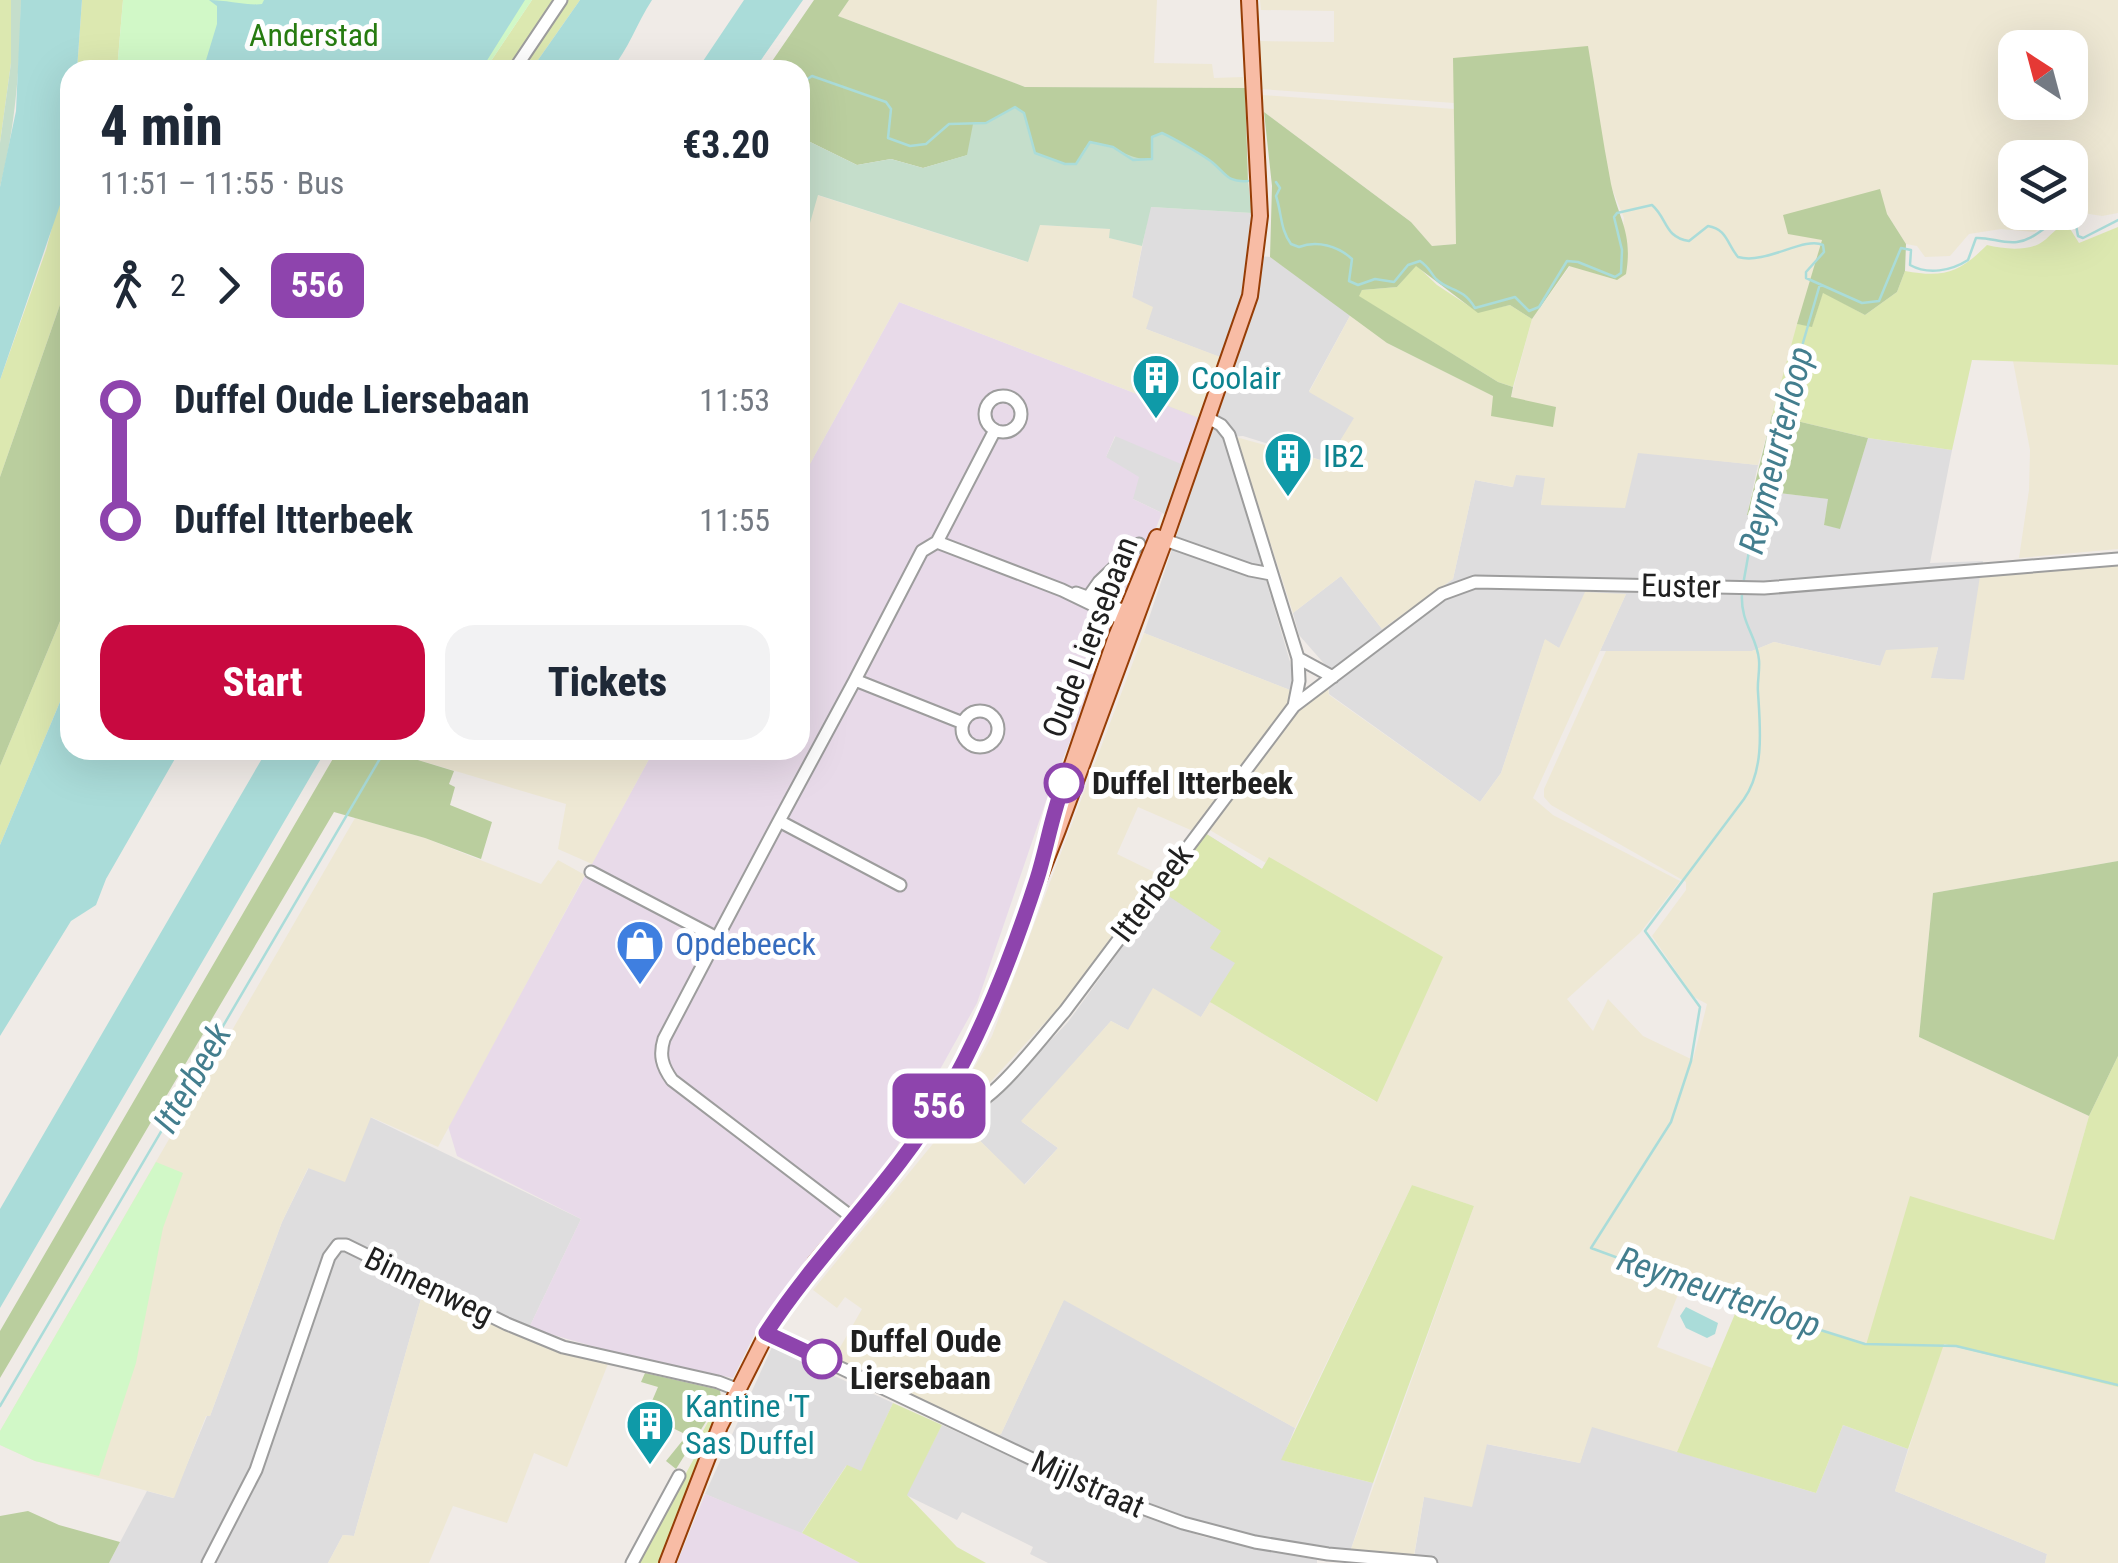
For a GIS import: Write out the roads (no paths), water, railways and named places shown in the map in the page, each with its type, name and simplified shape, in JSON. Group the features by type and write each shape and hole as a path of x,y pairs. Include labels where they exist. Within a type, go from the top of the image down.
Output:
{"main road":[{"name":"Oude Liersebaan","path":"667,1563 736,1389 766,1333 815,1263 914,1144 978,1032 1036,880 1059,796 1208,418 1250,296 1258,248 1260,183 1248,0"},
{"name":"Oude Liersebaan","path":"1129,615 1165,540 1187,474"}],"street":[{"path":"521,60 561,0"},
{"path":"1208,418 1229,435 1298,658 1294,706"},
{"path":"853,1218 672,1080 665,1071 661,1050 922,551 937,542 995,430"},
{"path":"1165,540 1271,574"},
{"path":"937,542 1129,615"},
{"path":"1087,599 1139,544"},
{"name":"Euster","path":"1294,706 1442,594 1475,582 1764,588 2118,559"},
{"path":"1298,658 1333,678"},
{"path":"855,680 962,724"},
{"name":"Itterbeek","path":"942,1101 960,1108 976,1105 1026,1056 1066,1011 1294,706"},
{"path":"779,821 900,885"},
{"path":"591,872 717,938"},
{"name":"Binnenweg","path":"208,1563 256,1470 329,1257 338,1245 346,1245 507,1324 563,1347 736,1389"},
{"name":"Mijlstraat","path":"766,1333 1094,1489 1183,1523 1255,1542 1328,1554 1432,1563"},
{"path":"632,1563 679,1476"}],"water":[{"path":"21,0 82,0 78,60 60,60 60,205 0,380 0,187 16,111"},
{"name":"Anderstad","path":"209,0 262,4 264,0 525,0 487,60 206,60 217,24 217,6"},
{"path":"580,0 652,0 618,60 538,60"},
{"path":"744,0 803,0 761,60 704,60"},
{"path":"60,702 60,760 174,760 106,879 96,905 71,921 0,1036 0,845"},
{"path":"261,760 320,760 0,1308 0,1209"},
{"path":"1686,1307 1718,1323 1715,1334 1707,1338 1686,1328 1680,1316"}],"waterway":[{"name":"Itterbeek","path":"810,77 886,102 891,109 888,138 910,146 926,144 949,124 986,123 1015,107 1024,113 1035,153 1065,164 1076,164 1090,142 1113,147 1133,160 1152,159 1152,137 1162,133 1203,156 1232,179 1248,181"},
{"name":"Itterbeek","path":"1276,182 1280,188 1276,196 1283,227 1291,244 1327,246 1346,254 1352,259 1349,281 1358,285 1375,279 1394,282 1408,265 1420,261 1436,279 1465,296 1475,308 1515,297 1529,311 1539,307 1567,261 1615,277 1621,273 1622,250 1614,217 1652,205 1675,236 1689,241 1708,226 1723,234 1738,257 1760,257 1806,244 1823,245 1824,252 1806,272 1806,278 1862,303 1879,301 1901,248 1911,250 1910,265 1939,270 1968,260 1976,238 2017,242 2067,219 2075,220 2078,236 2083,238 2118,220"},
{"name":"Reymeurterloop","path":"1743,585 1759,495 1820,284"},
{"name":"Reymeurterloop","path":"1742,593 1759,660 1760,747 1755,774 1744,799 1645,931 1700,1007 1691,1061 1671,1122 1591,1248 1865,1344 1956,1346 2118,1385"},
{"name":"Itterbeek","path":"0,1406 379,760"}],"place":[{"name":"Coolair","path":"1156,420"},
{"name":"IB2","path":"1288,498"},
{"name":"Duffel Itterbeek","path":"1064,783"},
{"name":"Opdebeeck","path":"640,986"},
{"name":"Duffel Oude Liersebaan","path":"822,1359"},
{"name":"Kantine 'T Sas Duffel","path":"650,1466"}]}
